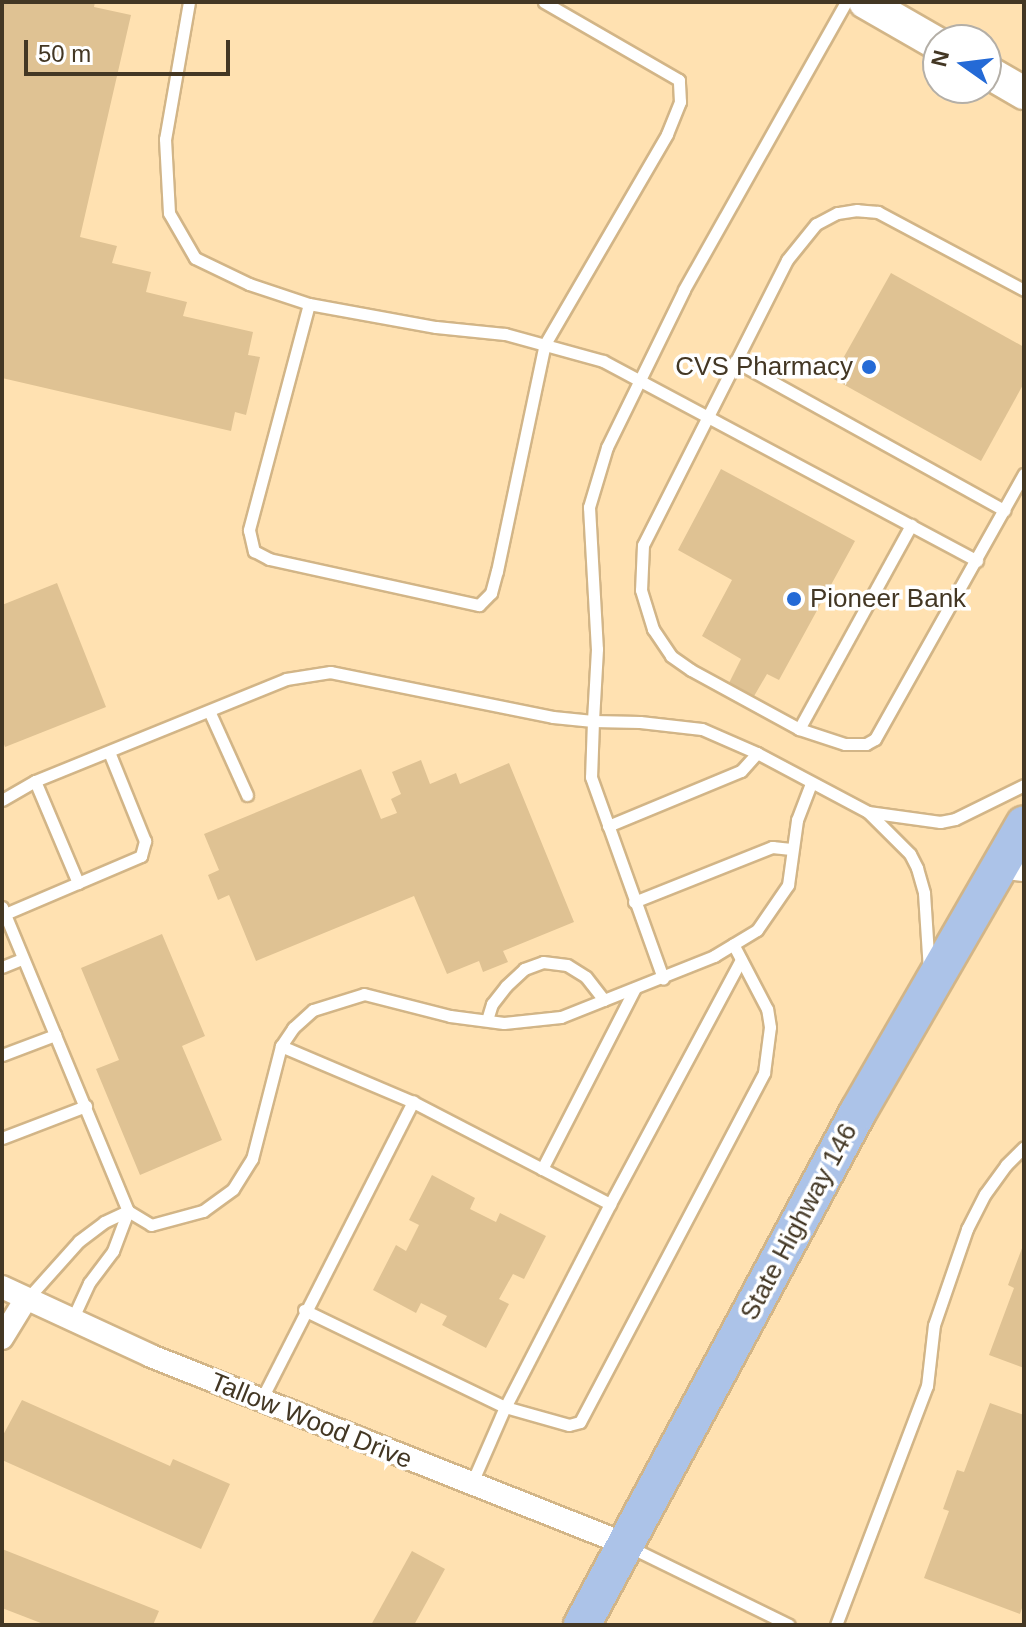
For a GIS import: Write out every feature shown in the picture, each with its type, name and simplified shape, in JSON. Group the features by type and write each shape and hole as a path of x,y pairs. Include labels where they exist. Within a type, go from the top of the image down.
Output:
{"main road":[{"name":"State Highway 146","path":"582,1625 930,987 1012,868 1024,824"}],"street":[{"path":"865,2 922,35"},
{"path":"1002,80 1024,93"},
{"name":"Tallow Wood Drive","path":"2,1287 261,1400 625,1544"},
{"path":"2,1338 26,1299"}],"lane":[{"path":"189,2 165,139 169,213 195,258 249,284 309,304 436,327 505,334 603,361 977,561"},
{"path":"309,304 249,530 254,551 269,559 479,605 491,593 545,344 667,134 680,102 679,80 544,2"},
{"path":"663,978 591,777 597,649 589,507 607,447 684,290 846,2"},
{"path":"1024,290 878,212 857,210 837,213 816,224 799,240 643,545 641,590 653,629 671,656 799,729 845,744 866,744 875,739 1024,474"},
{"path":"735,361 1004,510"},
{"path":"799,729 911,525"},
{"path":"2,800 35,781 210,713 286,679 330,672 553,717 702,729 757,753 868,812 940,822 955,819 1024,785"},
{"path":"210,713 247,795"},
{"path":"109,752 145,841 141,856 3,910 128,1211 151,1225 203,1211 233,1189 252,1159 281,1046 293,1028 313,1010 364,994 450,1016 504,1023 561,1017 663,978 757,930 788,885 791,849 811,784"},
{"path":"608,826 741,771 757,753"},
{"path":"35,781 78,883"},
{"path":"868,812 910,854 917,868 924,893 930,987"},
{"path":"634,902 772,847 791,849"},
{"path":"304,1310 505,1407 575,1425 585,1416 764,1073 770,1027 767,1009 733,944"},
{"path":"2,967 22,959"},
{"path":"471,1485 505,1407 741,960"},
{"path":"487,1020 492,1004 506,986 524,969 543,962 567,965 586,977 604,1000"},
{"path":"542,1169 635,988"},
{"path":"2,1055 55,1035"},
{"path":"281,1046 413,1102 610,1204"},
{"path":"261,1400 304,1310 413,1102"},
{"path":"2,1138 86,1106"},
{"path":"836,1625 927,1386 934,1325 967,1229 992,1184 1024,1147"},
{"path":"26,1299 79,1241 104,1222 128,1211"},
{"path":"72,1320 89,1283 113,1251 128,1211"},
{"path":"625,1544 789,1625"}],"building":[{"path":"2,2 95,2 94,7 131,15 80,237 117,246 112,263 151,272 146,292 187,302 183,316 253,332 248,355 260,357 246,415 235,412 231,431 2,378"},
{"name":"CVS Pharmacy","path":"891,273 1024,347 1024,383 981,461 832,378"},
{"path":"721,469 855,541 779,680 767,674 750,703 726,689 741,659 702,636 732,580 678,550"},
{"path":"57,583 106,707 5,747 2,739 2,605"},
{"path":"421,760 430,784 456,773 460,784 509,763 574,922 503,951 508,962 483,972 479,961 447,974 414,896 256,961 229,895 218,900 208,875 219,870 204,834 361,769 381,819 397,813 391,799 401,794 392,772"},
{"path":"162,934 205,1036 182,1046 222,1140 140,1175 96,1069 119,1060 81,968"},
{"path":"432,1175 475,1198 470,1209 496,1222 500,1213 546,1236 524,1279 513,1274 499,1299 509,1304 486,1348 442,1325 447,1316 421,1303 416,1313 373,1290 396,1245 406,1251 419,1225 409,1220"},
{"path":"1024,1243 1024,1368 989,1355 1014,1288 1008,1285"},
{"path":"22,1400 170,1466 173,1459 230,1484 201,1549 2,1460 2,1437"},
{"path":"990,1403 1024,1415 1024,1602 1020,1614 924,1578 949,1511 943,1509 957,1470 964,1472"},
{"path":"2,1549 159,1611 153,1625 46,1625 2,1608"},
{"path":"412,1551 445,1569 414,1625 371,1625"}],"place":[{"name":"CVS Pharmacy","path":"869,367"},
{"name":"Pioneer Bank","path":"794,599"}]}
